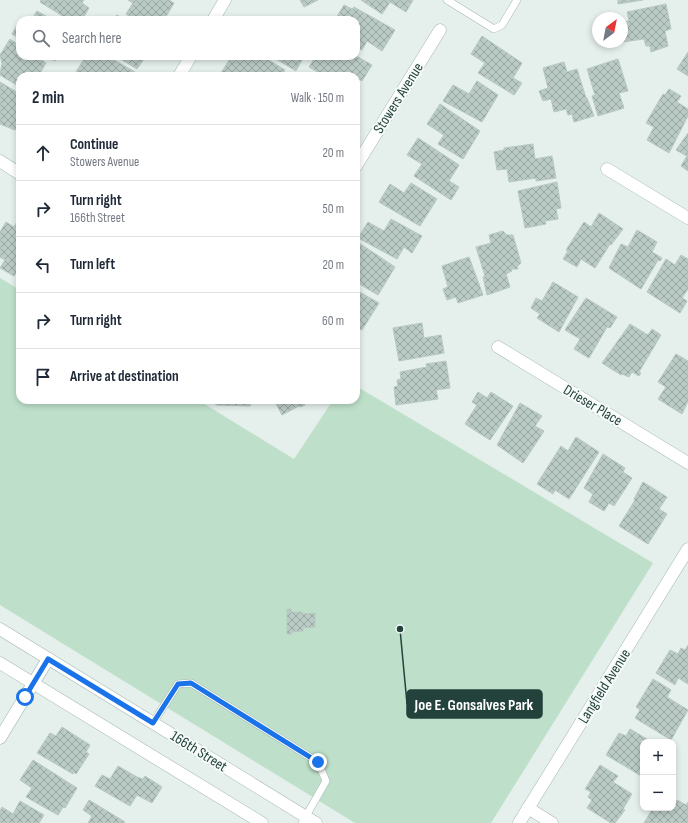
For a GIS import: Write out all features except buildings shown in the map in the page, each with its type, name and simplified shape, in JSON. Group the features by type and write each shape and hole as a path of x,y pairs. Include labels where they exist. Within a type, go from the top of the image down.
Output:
{"street":[{"path":"215,16 225,0"},
{"name":"Stowers Avenue","path":"360,160 440,30"},
{"path":"181,72 188,60"},
{"path":"0,162 16,172"},
{"path":"607,169 688,218"},
{"name":"Drieser Place","path":"498,347 688,463"},
{"name":"Langfield Avenue","path":"519,823 688,549"},
{"name":"166th Street","path":"0,629 308,821"},
{"path":"0,738 48,659"},
{"name":"166th Street","path":"0,663 262,823"},
{"path":"528,808 552,823"}],"lane":[{"path":"447,0 494,29 502,25 517,0"},
{"path":"153,723 178,684 191,683 318,762 326,781 308,821"}],"green space":[{"path":"0,278 16,288 16,404 205,404 294,459 330,404 360,404 360,388 653,563 491,823 355,823 0,605"}],"place":[{"name":"Joe E. Gonsalves Park","path":"400,629"}],"route":[{"path":"25,697 48,659 153,723 178,684 191,683 318,762"}]}
